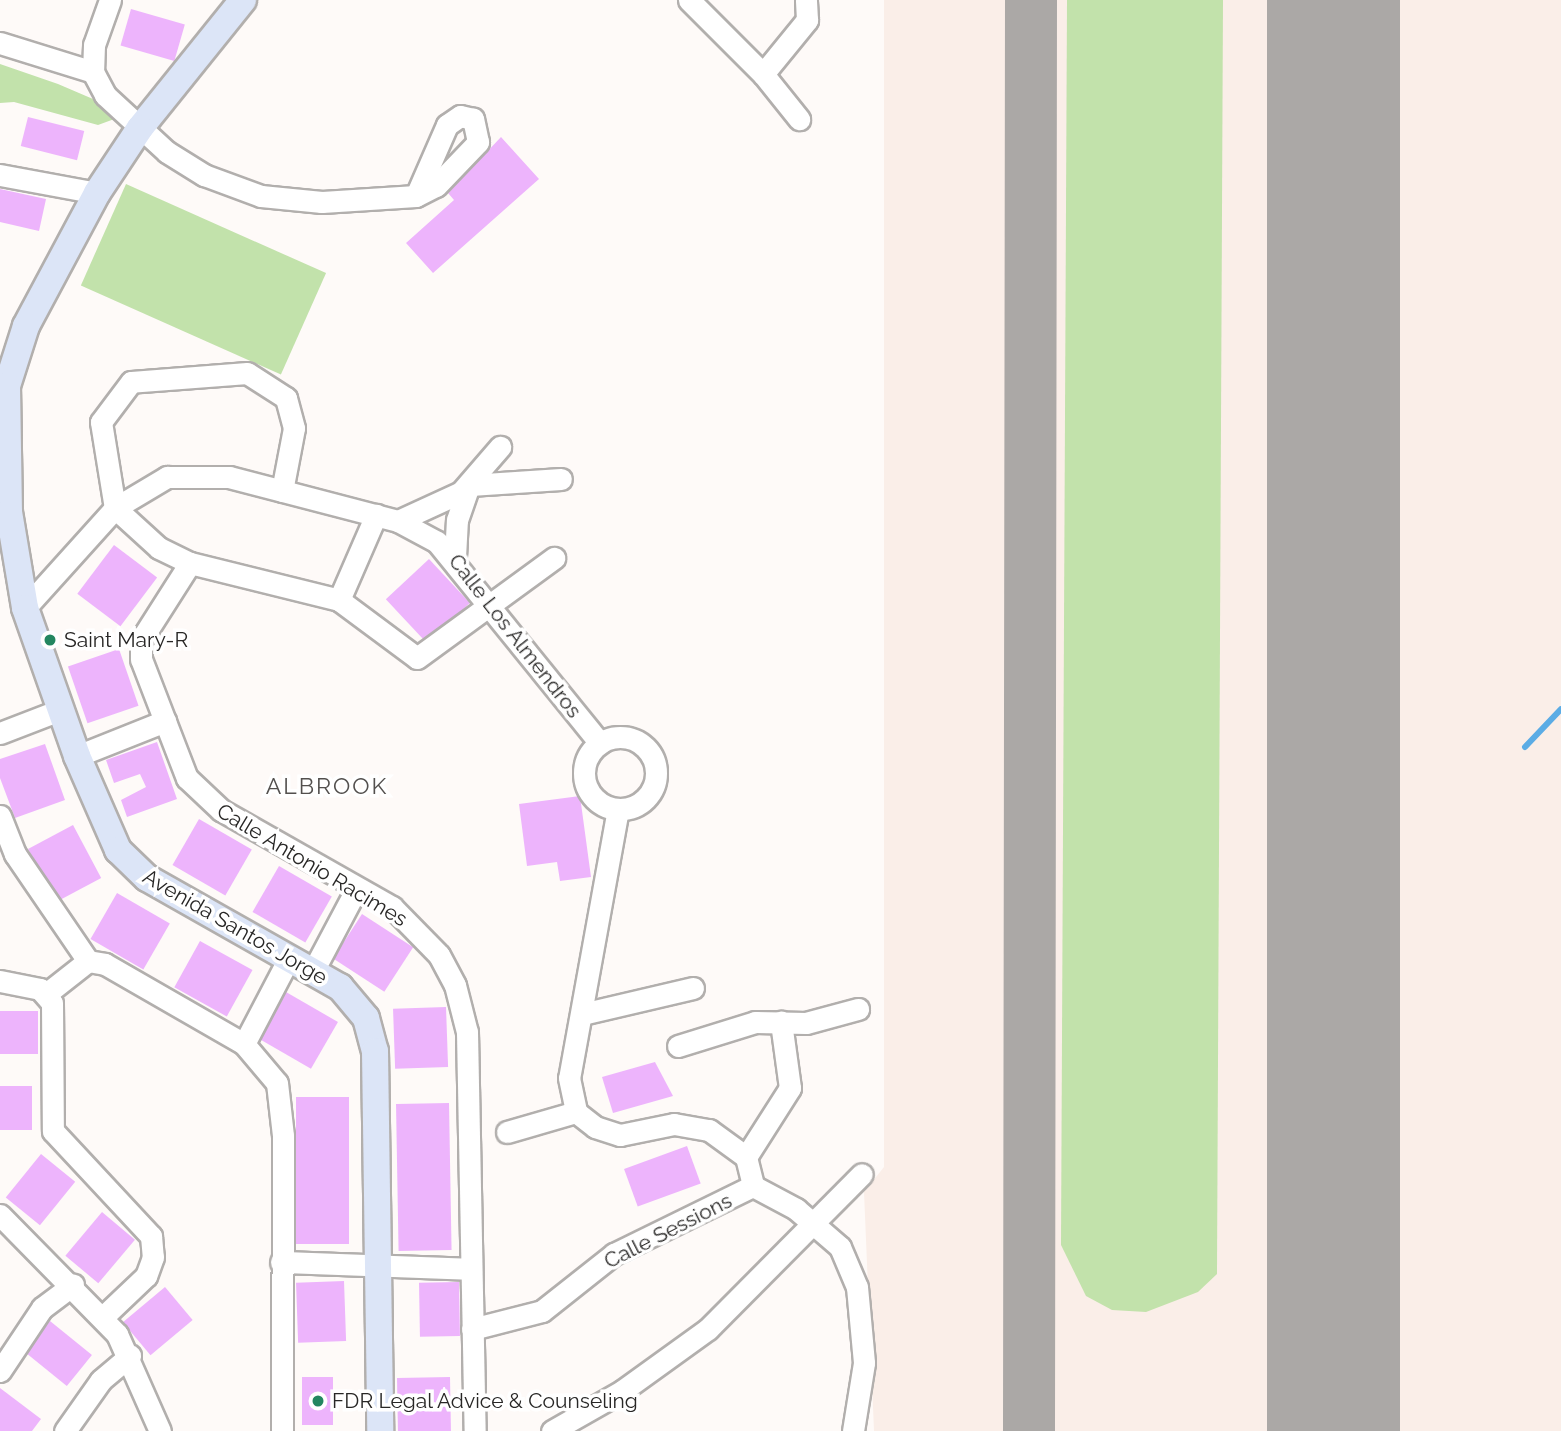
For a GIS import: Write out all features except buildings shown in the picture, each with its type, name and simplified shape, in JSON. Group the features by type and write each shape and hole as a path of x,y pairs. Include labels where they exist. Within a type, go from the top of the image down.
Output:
{"main road":[{"name":"Avenida Santos Jorge","path":"243,0 140,128 97,193 46,283 14,358 5,426 5,509 25,608 60,710 106,828 134,867 313,971 354,999 373,1036 380,1431"}],"street":[{"path":"110,0 94,45 93,72 105,95 140,128 204,175 261,196 322,202 416,196"},
{"path":"689,0 763,74 799,119"},
{"path":"763,74 807,20 806,0"},
{"path":"0,43 93,72"},
{"path":"0,175 97,193"},
{"path":"282,491 294,428 286,398 247,373 131,382 101,422 115,508 159,548 190,563 339,600 417,658 492,607 554,558"},
{"path":"398,521 450,500 470,485 500,447"},
{"name":"Calle Los Almendros","path":"25,608 115,508 167,477 201,473 282,491 398,521 455,557 600,743"},
{"path":"470,485 561,479"},
{"path":"455,557 457,520 470,485"},
{"path":"339,600 376,515"},
{"name":"Calle Antonio Racimes","path":"190,563 141,640 141,659 187,778 206,801 357,888 416,927 455,985 467,1032 475,1431"},
{"path":"0,733 60,710"},
{"path":"77,756 165,721"},
{"path":"624,737 636,740 646,747 656,770 656,782 641,803 618,809 597,801 585,782 586,761 600,743 624,737"},
{"path":"618,809 569,1078 576,1112 595,1127 620,1135 698,1126 746,1157"},
{"path":"0,816 15,854 88,961 105,964 244,1045 270,1071 281,1097 282,1431"},
{"path":"313,971 357,888"},
{"path":"244,1045 289,958"},
{"path":"46,994 88,961"},
{"path":"0,981 32,986 46,994 54,1012 49,1112 53,1131 142,1223 153,1244 152,1263 139,1287 103,1317"},
{"path":"582,1014 693,988"},
{"path":"678,1046 755,1022 806,1023 858,1009"},
{"path":"781,1022 790,1088 746,1157 752,1186 816,1223 840,1247 858,1287 864,1363 853,1431"},
{"path":"508,1132 576,1112"},
{"path":"552,1431 685,1347 741,1300 862,1174"},
{"name":"Calle Sessions","path":"472,1329 542,1311 614,1254 752,1186"},
{"path":"0,1215 103,1317 130,1356 160,1431"},
{"path":"281,1262 471,1269"},
{"path":"0,1370 42,1308 73,1285"},
{"path":"65,1431 101,1380 130,1356"}],"shaded area":[{"path":"884,0 1561,0 1561,1431 874,1431 864,1192 884,1167"}],"green space":[{"path":"1067,0 1223,0 1217,1274 1198,1292 1146,1312 1112,1310 1086,1296 1061,1245"},
{"path":"0,64 58,84 128,114 98,125 14,102 0,103"},
{"path":"126,184 326,273 281,374 81,285"}],"waterway":[{"path":"1525,747 1561,709"}],"taxiway":[{"path":"1029,1431 1031,0"}],"runway":[{"path":"1333,0 1333,1431"}],"place":[{"name":"Saint Mary-R","path":"50,640"},
{"name":"FDR Legal Advice & Counseling","path":"318,1401"}],"district":[{"name":"ALBROOK","path":"327,786"}]}
